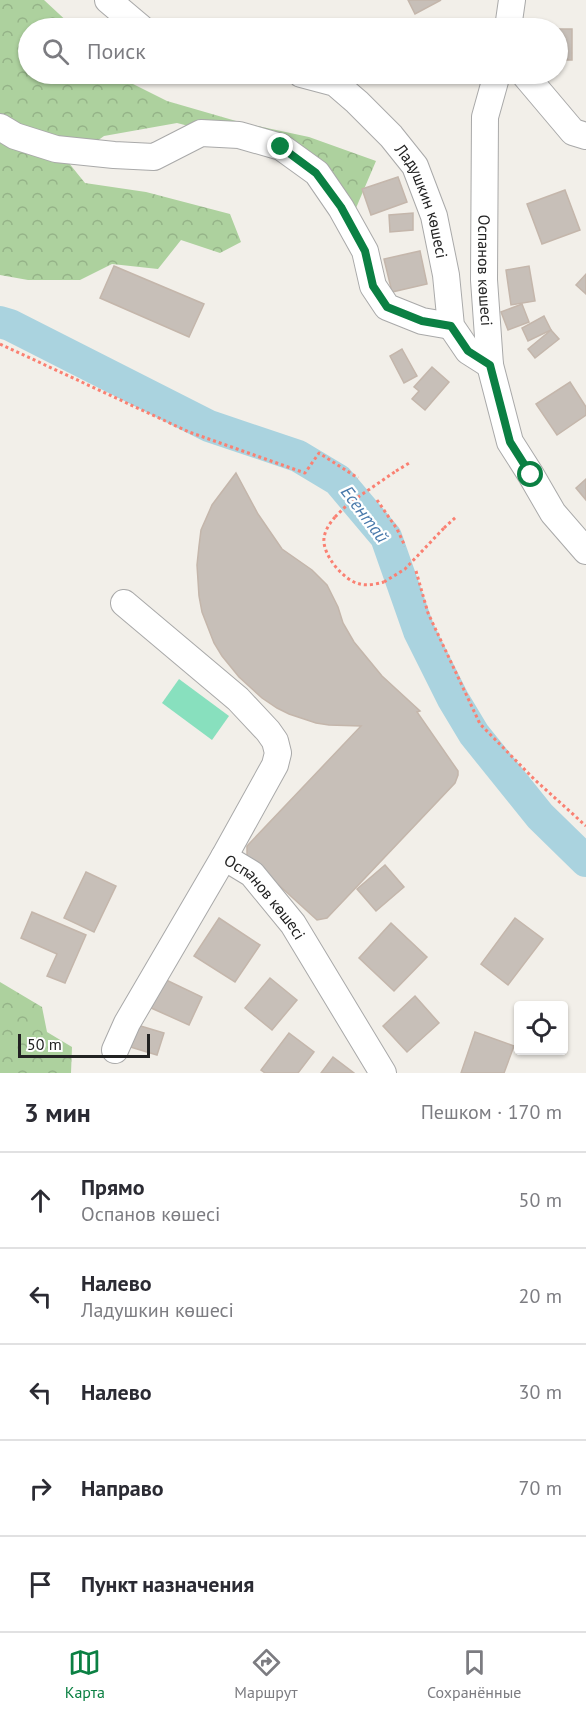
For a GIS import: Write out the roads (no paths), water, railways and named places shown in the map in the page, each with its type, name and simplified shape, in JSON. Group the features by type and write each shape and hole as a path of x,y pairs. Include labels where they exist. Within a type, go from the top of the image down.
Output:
{"street":[{"path":"108,0 129,18"},
{"path":"509,18 512,0"},
{"name":"Ладушкин көшесі","path":"336,84 391,136 415,166 434,216 446,275 451,326 468,351 490,365"},
{"name":"Оспанов көшесі","path":"494,84 485,117 484,280 490,365 510,442 553,513 586,550"},
{"path":"532,84 573,132 586,136"},
{"path":"0,127 15,136 56,149 114,155 154,157 201,133 239,135 281,147 316,173 341,207 365,251 373,286 387,307 422,321 451,326"},
{"name":"Оспанов көшесі","path":"124,603 238,699 275,741 278,753 275,765 224,857 252,874 293,924 383,1073"},
{"path":"115,1050 127,1023 224,857"}],"waterway":[{"name":"Есентай","path":"0,322 209,426 298,456 338,480 386,537 419,631 453,699 474,734 540,816 586,861"}]}
